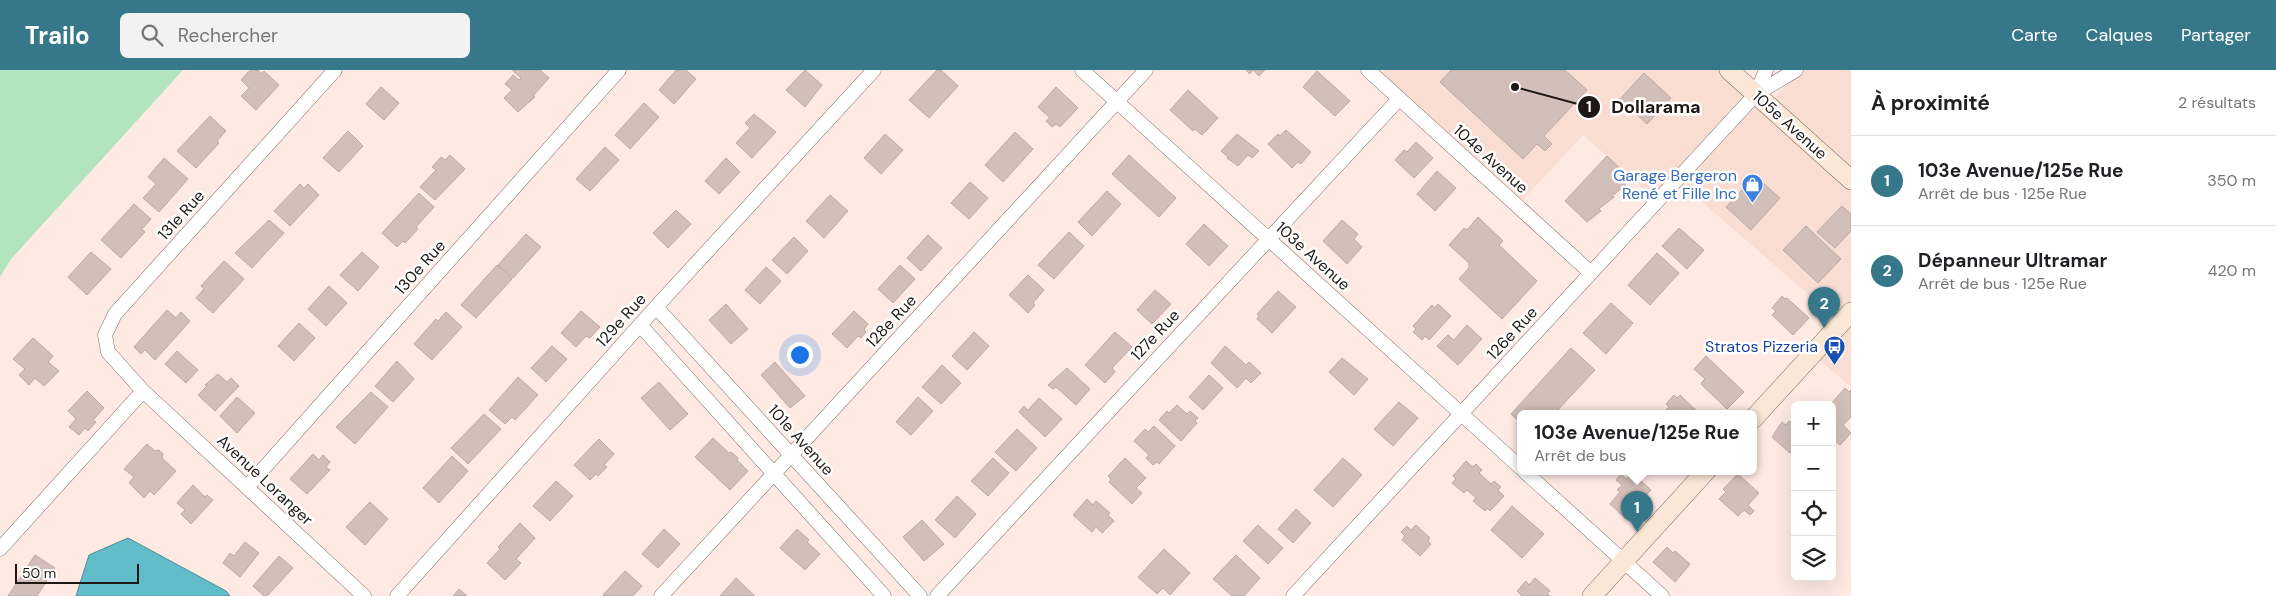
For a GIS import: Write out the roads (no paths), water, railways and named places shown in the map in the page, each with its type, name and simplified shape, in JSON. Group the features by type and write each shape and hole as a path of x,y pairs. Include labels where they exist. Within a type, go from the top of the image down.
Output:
{"main road":[{"name":"105e Avenue","path":"1730,70 1851,180"},
{"path":"1757,415 1851,312"},
{"path":"1592,596 1702,475"}],"street":[{"name":"131e Rue","path":"143,391 108,352 105,335 116,314 335,70"},
{"name":"130e Rue","path":"247,487 619,70"},
{"name":"129e Rue","path":"397,596 656,307 874,70"},
{"name":"103e Avenue","path":"1082,70 1517,464"},
{"name":"128e Rue","path":"661,596 1146,70"},
{"name":"104e Avenue","path":"1368,70 1591,273"},
{"name":"126e Rue","path":"1756,94 1766,70"},
{"name":"126e Rue","path":"1293,596 1756,94 1796,70"},
{"name":"127e Rue","path":"937,596 1399,99"},
{"name":"101e Avenue","path":"656,307 920,596"},
{"path":"640,325 884,596"},
{"name":"Avenue Loranger","path":"143,391 364,596"},
{"path":"0,549 143,391"},
{"path":"1528,475 1662,596"}],"water":[{"path":"128,538 226,591 230,596 76,596 89,555"}],"place":[{"name":"Dollarama","path":"1515,87"},
{"name":"Garage Bergeron René et Fille Inc","path":"1753,203"},
{"name":"Dépanneur Ultramar","path":"1824,328"},
{"name":"Stratos Pizzeria","path":"1834,365"},
{"name":"103e Avenue/125e Rue","path":"1637,532"}]}
